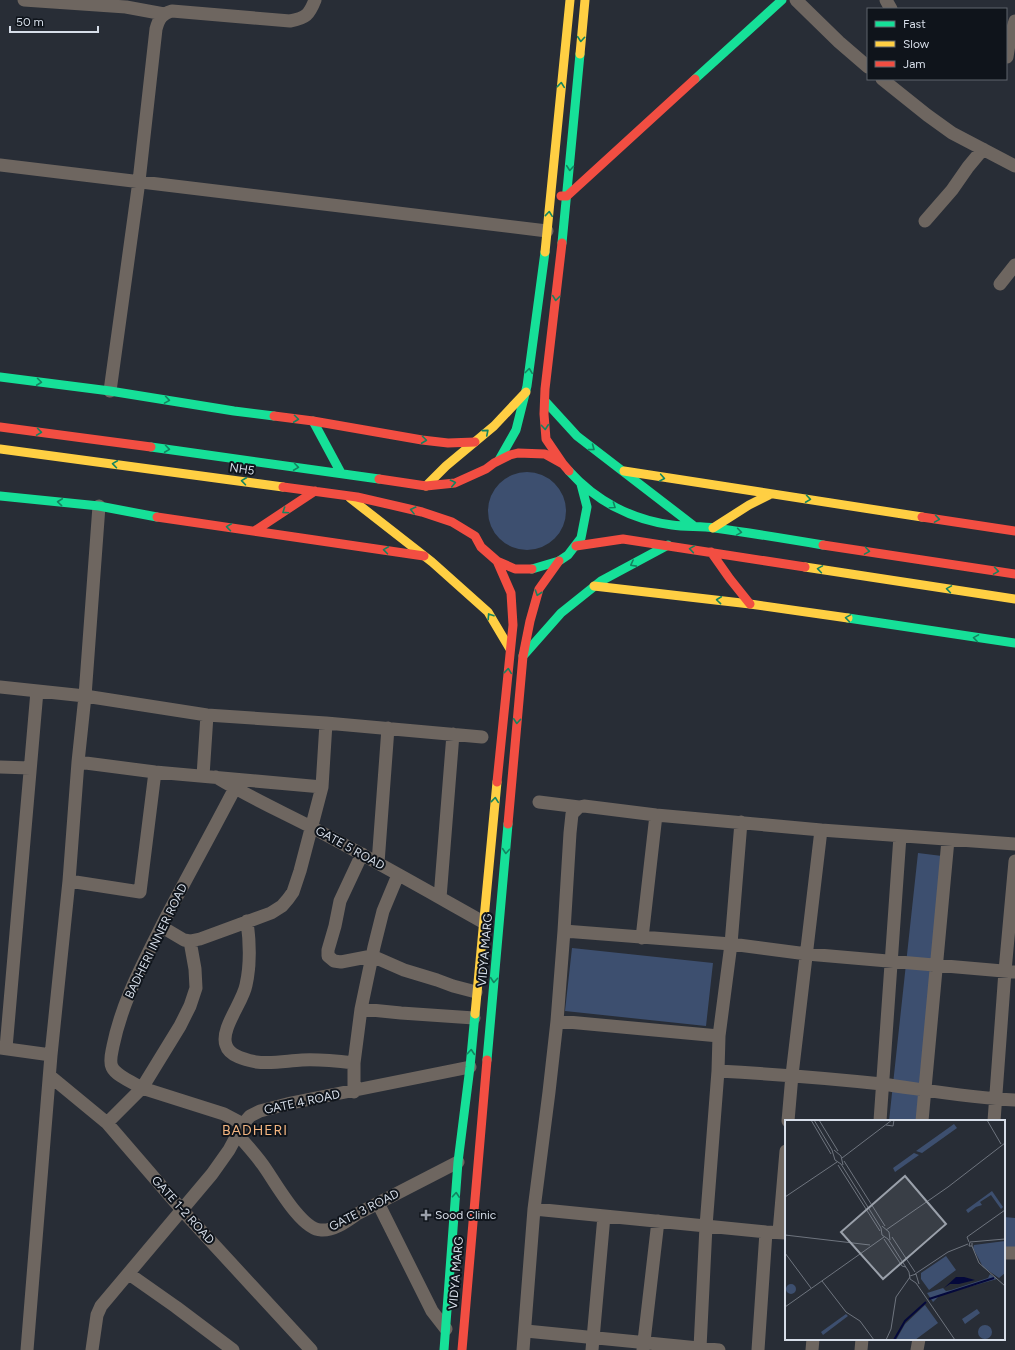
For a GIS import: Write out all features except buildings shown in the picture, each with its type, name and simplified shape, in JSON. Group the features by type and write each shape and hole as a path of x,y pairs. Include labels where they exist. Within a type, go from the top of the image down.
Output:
{"main road":[{"path":"499,460 516,430 526,392 547,231 570,0"},
{"path":"564,464 546,439 544,414 567,196 584,0"},
{"path":"551,195 567,196 782,0"},
{"path":"0,377 110,391 234,411 313,421 422,440 448,443 475,442"},
{"path":"426,486 446,466 494,426 526,392"},
{"path":"545,401 577,436 694,526"},
{"path":"313,421 341,473"},
{"name":"NH5","path":"0,427 341,473 426,486 455,483 486,470 499,460 518,453 545,454 564,464 581,484 619,510 645,520 672,525 713,528 1015,574"},
{"name":"NH5","path":"0,449 347,495 422,512 452,522 475,536 481,547 489,556 515,569 535,569 559,561 568,555 576,546 581,538 587,507 581,484"},
{"path":"624,471 769,495 812,500 1015,531"},
{"path":"256,530 314,491"},
{"path":"347,495 424,556 488,612 510,649"},
{"path":"713,528 749,505 769,495"},
{"path":"0,496 99,506 424,556"},
{"path":"576,546 623,539 1015,599"},
{"path":"523,656 561,613 594,586 668,545"},
{"path":"711,552 750,604"},
{"name":"VIDYA MARG","path":"442,1348 446,1329 458,1162 470,1068 476,992 513,624 511,594 497,561"},
{"name":"VIDYA MARG","path":"462,1350 523,656 530,621 539,589 559,561"},
{"path":"594,586 750,604 1015,643"}],"street":[{"path":"24,0 126,7 164,14"},
{"path":"110,391 139,181 158,20 164,14 172,11 290,20 300,19 308,15 315,0"},
{"path":"796,0 839,42 867,66"},
{"path":"1009,57 1010,38 1015,21"},
{"path":"884,80 937,123 952,133 1015,166"},
{"path":"925,221 952,190 983,149"},
{"path":"0,165 547,231"},
{"path":"1000,284 1015,265"},
{"path":"27,1350 51,1056 69,881 78,762 85,696 99,506"},
{"path":"0,687 85,696 207,714 482,737"},
{"path":"37,691 3,1048 51,1056"},
{"path":"202,776 207,714"},
{"path":"162,926 184,940 190,941 200,939 271,913 282,906 288,899 293,892 300,871 322,787 326,723"},
{"path":"378,863 388,728"},
{"path":"440,898 453,734"},
{"path":"78,762 155,772 322,787"},
{"path":"0,767 30,768"},
{"path":"69,881 140,892 155,772"},
{"name":"GATE 5 ROAD","path":"216,777 362,854 483,922"},
{"name":"BADHERI INNER ROAD","path":"235,788 181,888 130,990 115,1036 111,1057 112,1067 120,1076 142,1088 224,1114 240,1129"},
{"path":"539,802 820,830 1015,844"},
{"path":"523,1350 526,1331 534,1209 557,1021 570,833 572,814 579,807"},
{"path":"642,938 656,814"},
{"path":"700,1348 706,1226 718,1071 719,1036 731,944 741,822"},
{"path":"788,1120 820,830"},
{"path":"880,1120 900,836"},
{"path":"922,1120 948,840"},
{"path":"362,854 340,901 328,950 328,956 334,961 341,962 372,956 404,970 476,992"},
{"path":"994,1120 1010,971 1015,861"},
{"path":"354,1092 354,1063 361,1009 383,911 398,875"},
{"path":"247,921 250,959 243,996 227,1028 225,1037 226,1045 230,1051 246,1060 274,1064 302,1060 354,1063"},
{"path":"564,931 731,944 807,954 1010,971"},
{"path":"107,1123 142,1088 180,1026 190,1006 196,988 190,941"},
{"path":"361,1009 401,1014 474,1018"},
{"path":"557,1021 719,1036"},
{"name":"GATE 4 ROAD","path":"92,1350 97,1315 101,1306 221,1161 240,1129 250,1116 260,1111 290,1104 470,1068"},
{"path":"718,1071 792,1075 882,1084 995,1100 1015,1100"},
{"name":"GATE 1-2 ROAD","path":"50,1076 107,1123 182,1210 307,1349"},
{"name":"GATE 3 ROAD","path":"240,1129 252,1151 297,1215 307,1224 319,1230 329,1230 342,1224 357,1214 458,1162"},
{"path":"534,1209 766,1232 783,1232 785,1177"},
{"path":"378,1203 432,1311 446,1329"},
{"path":"593,1344 604,1216"},
{"path":"644,1346 658,1222"},
{"path":"758,1350 766,1232"},
{"path":"129,1274 233,1350"},
{"path":"526,1331 593,1344 719,1350"},
{"path":"812,1350 813,1340"},
{"path":"861,1350 862,1340"},
{"path":"917,1350 919,1340"}],"shaded area":[{"path":"527,472 542,475 554,484 563,496 566,511 563,526 554,538 542,547 527,550 512,547 500,538 491,526 488,511 491,496 500,484 512,475"},
{"path":"918,853 942,856 917,1120 889,1120"},
{"path":"572,948 713,963 706,1026 565,1011"},
{"path":"1005,1217 1015,1218 1015,1249 1005,1249"}],"traffic: fast":[{"path":"695,79 782,0"},
{"path":"562,243 580,54"},
{"path":"499,460 516,430 527,386 545,252"},
{"path":"0,377 110,391 274,416"},
{"path":"545,401 577,436 694,526"},
{"path":"313,421 341,473"},
{"path":"151,447 379,479"},
{"path":"569,471 580,482 603,500 629,514 643,519 672,525 715,528 823,545"},
{"path":"532,569 559,561 568,555 581,538 587,507 581,484"},
{"path":"0,496 99,506 157,517"},
{"path":"523,656 561,613 601,581 668,545"},
{"path":"848,618 1015,643"},
{"path":"487,1060 508,824"},
{"path":"444,1350 458,1162 475,1014"}],"traffic: slow":[{"path":"545,252 570,0"},
{"path":"580,54 585,0"},
{"path":"426,486 446,466 494,426 526,392"},
{"path":"0,449 283,487"},
{"path":"624,471 922,517"},
{"path":"713,528 749,505 769,495"},
{"path":"350,498 432,562 488,612 510,649"},
{"path":"805,567 1015,599"},
{"path":"594,586 750,604 848,618"},
{"path":"475,1014 497,782"}],"traffic: jam":[{"path":"561,196 567,196 695,79"},
{"path":"562,243 545,389 544,414 546,439 563,464"},
{"path":"274,416 313,421 422,440 448,443 475,442"},
{"path":"0,427 151,447"},
{"path":"379,479 426,486 455,483 486,469 510,455 518,453 545,454 563,464 569,471"},
{"path":"283,487 357,497 422,512 452,522 475,536 481,547 497,561 515,569 532,569"},
{"path":"256,530 315,491"},
{"path":"157,517 424,556"},
{"path":"922,517 1015,531"},
{"path":"576,546 623,539 805,567"},
{"path":"823,545 1015,574"},
{"path":"711,552 750,604"},
{"path":"497,561 511,593 513,625 497,782"},
{"path":"508,824 523,656 530,621 539,589 559,561"},
{"path":"462,1350 487,1060"}],"place":[{"name":"Sood Clinic","path":"426,1215"}],"district":[{"name":"BADHERI","path":"255,1130"}]}
